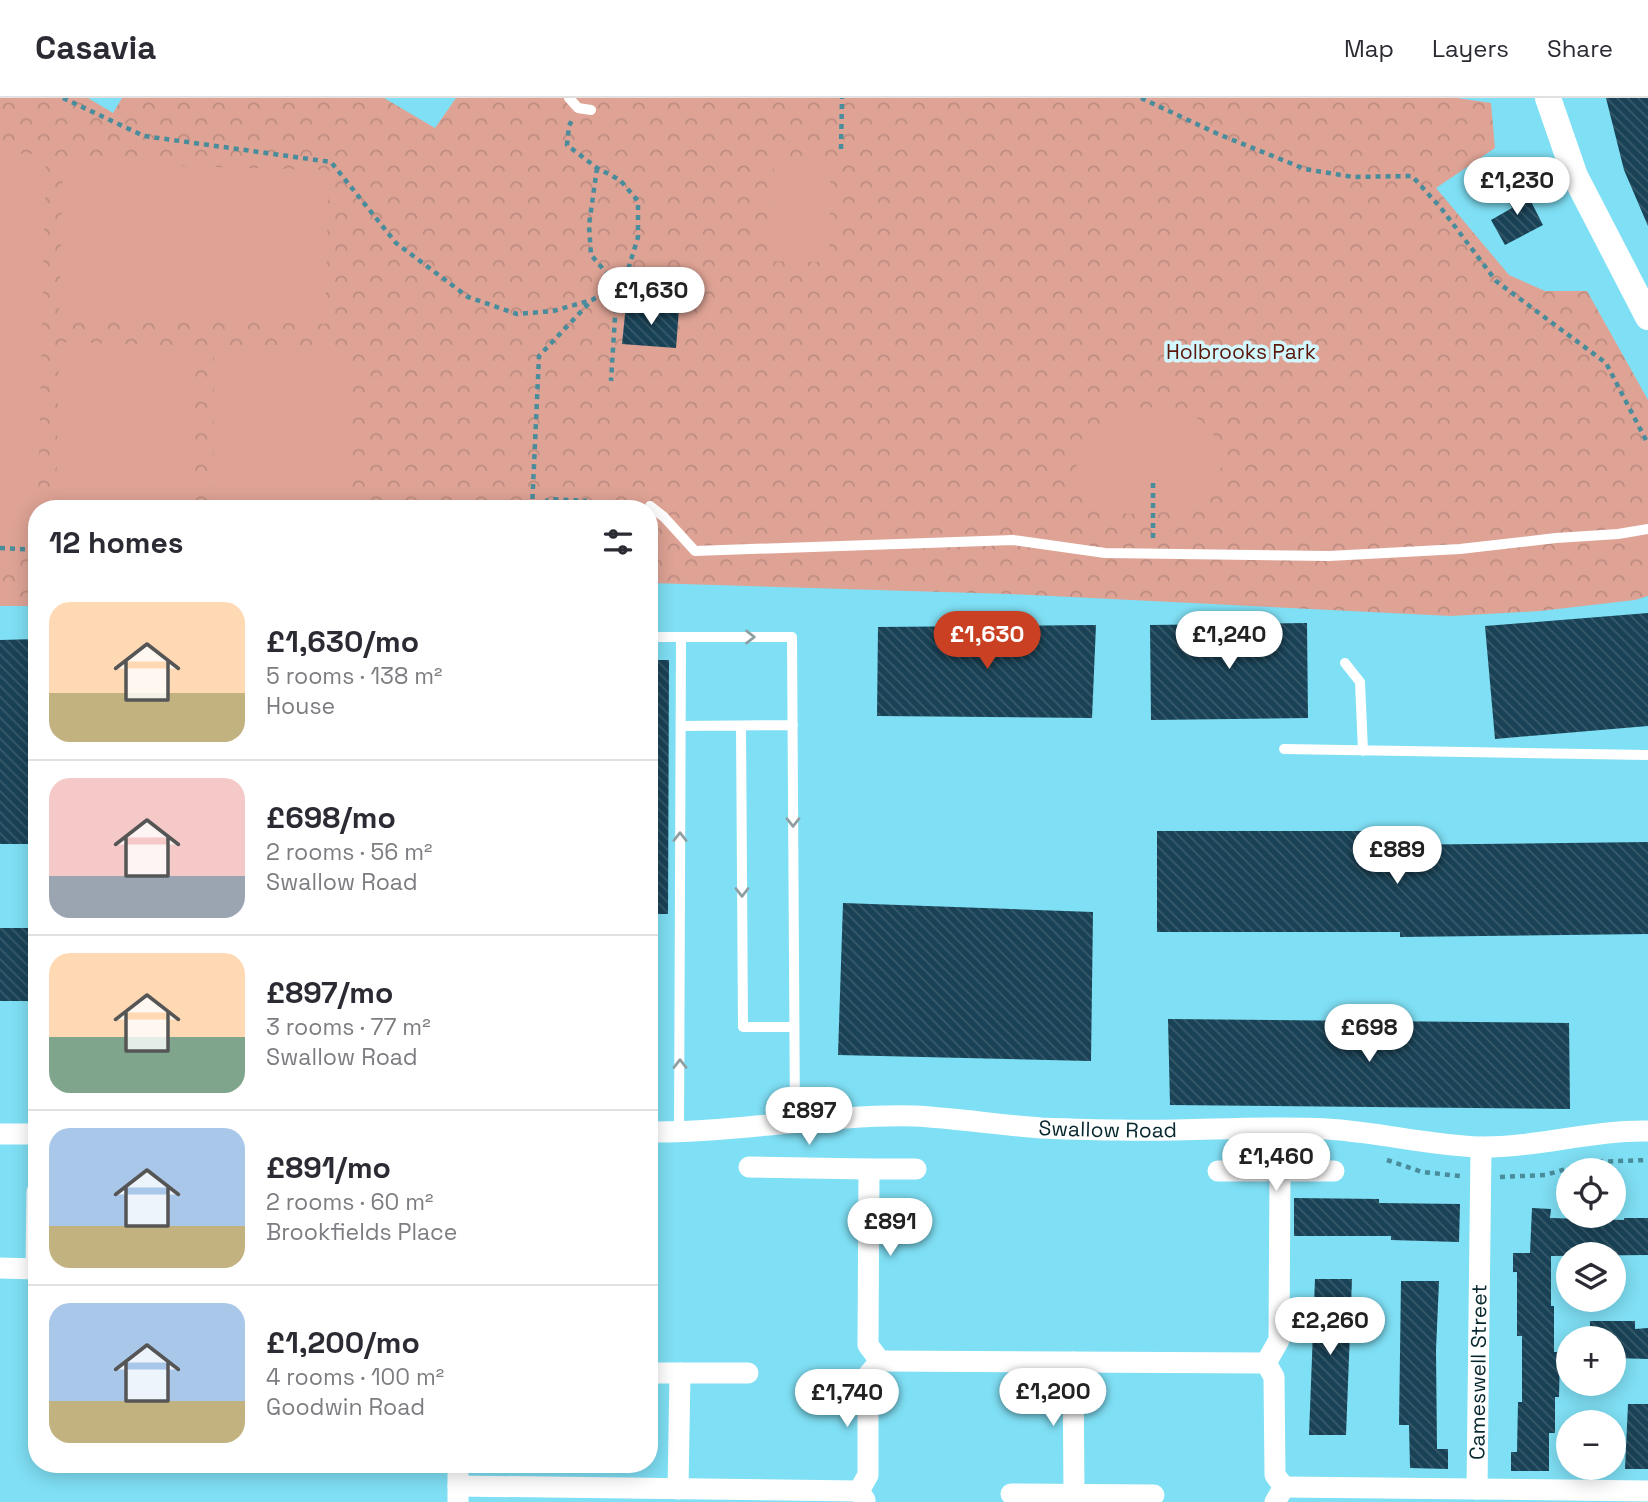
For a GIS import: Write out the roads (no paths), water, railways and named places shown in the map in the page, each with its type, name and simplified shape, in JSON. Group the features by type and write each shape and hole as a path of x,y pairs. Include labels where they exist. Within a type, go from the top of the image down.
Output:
{"street":[{"path":"1548,98 1575,176 1648,317"},
{"name":"Swallow Road","path":"658,1132 915,1116 1041,1128 1323,1129 1481,1147 1648,1131"},
{"path":"0,1134 28,1134"},
{"name":"Cameswell Street","path":"1280,1495 1477,1489 1481,1147"},
{"path":"749,1167 916,1168"},
{"path":"869,1168 868,1345 880,1361"},
{"path":"1217,1171 1334,1171"},
{"path":"1266,1363 1279,1340 1280,1172"},
{"path":"0,1268 28,1269"},
{"path":"458,1484 862,1496 868,1475 868,1375 880,1361 1266,1363"},
{"path":"1073,1362 1074,1494"},
{"path":"1266,1363 1274,1377 1275,1475 1280,1495"},
{"path":"658,1373 748,1373"},
{"path":"678,1489 680,1373"},
{"path":"1477,1489 1648,1491"},
{"path":"1011,1494 1154,1495"}],"lane":[{"path":"569,98 578,108 591,110"},
{"path":"658,512 695,551 1013,540 1105,553 1342,555 1460,549 1618,534 1648,528"},
{"path":"658,637 792,637 795,1122"},
{"path":"679,1132 681,637"},
{"path":"1345,663 1360,682 1363,751"},
{"path":"681,726 793,725"},
{"path":"741,726 743,1027 794,1027"},
{"path":"1284,749 1648,755"}],"park label":[{"name":"Holbrooks Park","path":"1241,352"}]}
